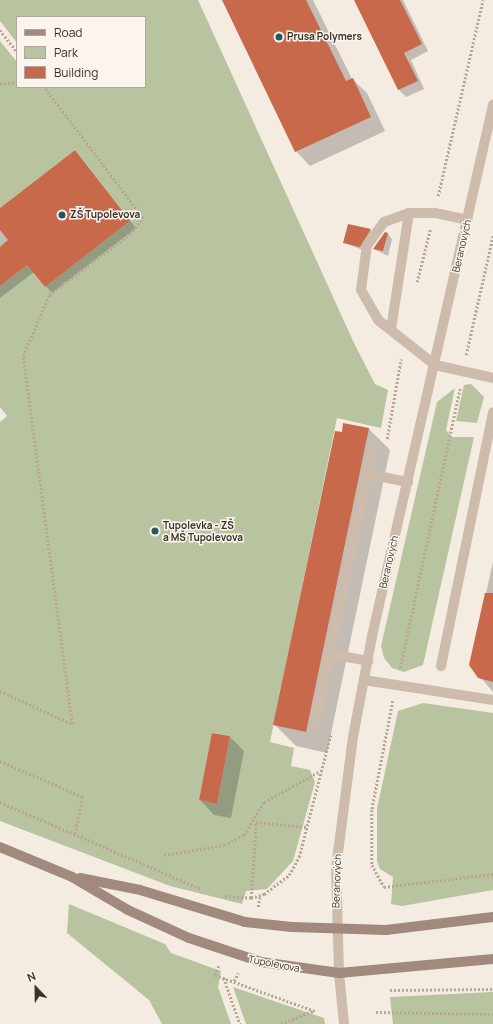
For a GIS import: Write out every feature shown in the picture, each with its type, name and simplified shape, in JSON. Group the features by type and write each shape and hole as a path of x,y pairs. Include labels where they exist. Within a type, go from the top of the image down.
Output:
{"main road":[{"name":"Tupolevova","path":"0,847 72,877 128,910 233,956 296,969 339,973 493,959"},
{"name":"Tupolevova","path":"72,877 140,890 245,922 336,929 386,930 493,917"}],"street":[{"name":"Beranových","path":"344,1024 336,929 341,807 368,661 493,105"},
{"path":"468,220 434,213 409,213 384,222 367,245 361,290 378,320 435,365 493,378"},
{"path":"391,330 409,213"},
{"path":"441,666 493,412"},
{"path":"315,724 373,449"},
{"path":"368,474 408,482"},
{"path":"330,654 368,661"},
{"path":"364,680 493,700"}],"path":[{"path":"438,195 483,0"},
{"path":"0,30 16,51"},
{"path":"0,84 16,82"},
{"path":"0,691 72,724 23,356 49,295 130,234 143,218 45,88"},
{"path":"493,235 396,686 372,810 372,865 384,887 493,874"},
{"path":"416,289 428,238"},
{"path":"217,896 251,898 277,887 289,875 307,827 333,724"},
{"path":"0,761 83,797 75,835"},
{"path":"251,898 256,822 264,802 322,770"},
{"path":"0,802 204,890"},
{"path":"256,822 307,827"},
{"path":"164,855 224,845 244,835 256,822"},
{"path":"215,975 315,1011 281,1024"},
{"path":"224,978 240,1024"},
{"path":"390,990 493,989"},
{"path":"376,1012 493,1014"}],"green space":[{"name":"Tupolevka - ZŠ a MŠ Tupolevova","path":"0,0 198,0 354,343 375,384 388,390 381,428 337,418 270,742 294,748 291,766 310,770 315,782 293,861 267,889 246,891 242,904 170,886 0,821 0,422 7,416 0,407 0,286 27,265 45,287 130,221 75,150 0,208 0,41 16,61 16,88 146,88 146,16 16,16 16,42 0,21","holes":["213,733 230,736 217,804 199,800"]},
{"path":"471,384 484,397 477,423 456,421 464,385"},
{"path":"455,388 446,430 452,437 474,437 423,665 404,672 392,668 384,658 381,646 437,402"},
{"path":"423,703 493,713 493,890 402,906 391,904 393,877 380,869 377,861 377,809 398,711"},
{"path":"69,904 165,944 171,953 221,971 218,987 231,1024 162,1024 149,1000 67,933"},
{"path":"233,987 324,1018 325,1024 246,1024"},
{"path":"493,992 493,1024 393,1024 390,997"}],"building":[{"path":"222,0 306,0 346,81 353,78 371,117 295,152"},
{"path":"354,0 400,0 422,44 404,53 418,81 398,90"},
{"name":"ZŠ Tupolevova","path":"75,150 130,221 45,287 27,265 0,286 0,247 8,240 0,230 0,208"},
{"path":"348,224 371,229 360,247 343,243"},
{"path":"385,232 388,233 383,251 373,249"},
{"path":"343,423 369,428 306,732 273,725 335,431 342,432"},
{"path":"485,593 493,593 493,682 478,678 469,665"},
{"path":"212,733 230,736 217,804 199,800"}],"place":[{"name":"Prusa Polymers","path":"279,37"},
{"name":"ZŠ Tupolevova","path":"62,215"},
{"name":"Tupolevka - ZŠ a MŠ Tupolevova","path":"155,531"}]}
